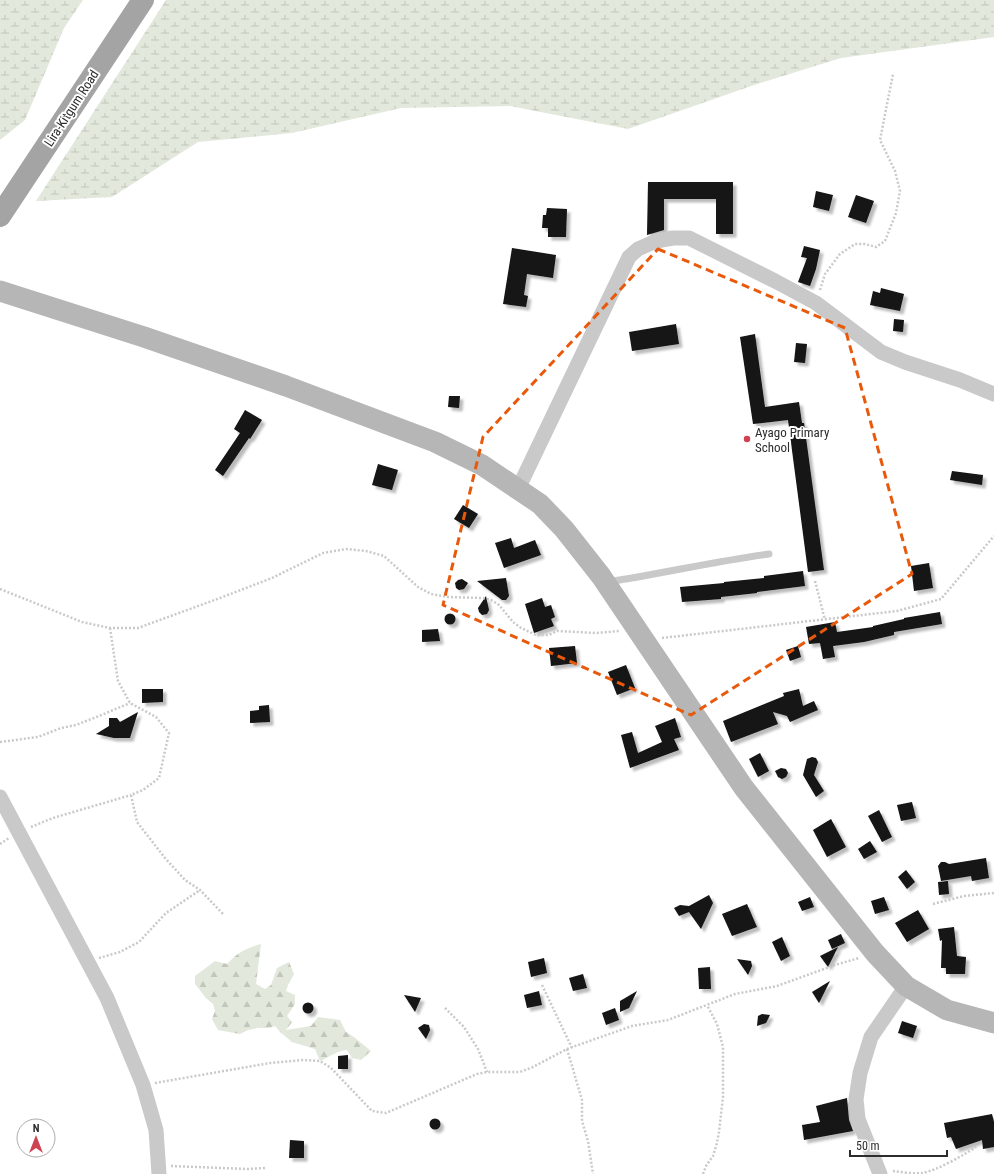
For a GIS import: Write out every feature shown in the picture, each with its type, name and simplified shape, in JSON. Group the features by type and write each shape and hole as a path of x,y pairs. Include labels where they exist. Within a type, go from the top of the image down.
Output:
{"main road":[{"name":"Lira-Kitgum Road","path":"0,216 143,0"}],"street":[{"path":"518,489 629,258 638,249 656,241 673,238 689,238 816,303 881,352 905,362 960,380 994,394"},
{"path":"0,291 144,337 279,383 428,439 482,465 540,504 564,529 605,583 744,788 875,953 906,986 947,1010 994,1023"},
{"path":"0,797 107,998 142,1085 156,1130 159,1169"},
{"path":"880,1172 858,1119 856,1099 860,1073 871,1037 906,986"}],"lane":[{"path":"605,583 688,567 769,554"}],"path":[{"path":"816,303 825,274 840,254 854,244 865,244 876,247 885,241 896,213 900,191 895,171 880,140 893,74"},
{"path":"0,589 82,622 110,628 138,628 272,578 323,553 346,549 366,551 384,556 418,587 431,594 448,597 482,598 491,600 499,605 513,622 521,628 536,635 549,635 557,631 596,633 622,631 640,634 826,620 897,612 941,599 994,536"},
{"path":"815,581 826,620"},
{"path":"0,844 19,832 53,818 131,795 143,790 159,778 169,733 156,717 130,703 118,681 110,628"},
{"path":"0,742 38,737 61,728 76,725 130,703"},
{"path":"131,795 137,822 165,858 185,880 200,890 224,915"},
{"path":"88,961 120,952 139,942 166,913 200,890"},
{"path":"933,904 964,896 994,893"},
{"path":"142,1085 270,1063 303,1060 320,1061 331,1068 372,1111 386,1113 477,1074 487,1072 520,1072 534,1067 567,1049 632,1026 668,1020 734,994 777,986 835,965 875,953"},
{"path":"542,984 572,1048"},
{"path":"703,1174 706,1166 713,1156 717,1143 723,1096 723,1046 717,1024 707,1005"},
{"path":"445,1008 464,1027 478,1049 487,1072"},
{"path":"567,1049 582,1100 582,1121 588,1141 593,1174"},
{"path":"880,1172 921,1173 938,1168 976,1147"},
{"path":"159,1169 180,1167 247,1169 265,1168"}],"highlighted area":[{"path":"658,249 845,328 912,574 691,715 443,605 483,437"}],"green space":[{"path":"0,0 83,0 64,28 25,120 0,140"},
{"path":"166,0 994,0 994,37 841,58 757,84 628,129 510,106 401,108 292,133 198,142 112,197 36,201"},
{"path":"261,944 256,984 265,989 271,985 277,968 289,962 294,974 286,991 295,995 295,1004 287,1016 292,1022 286,1030 311,1026 318,1017 340,1020 346,1032 371,1051 361,1060 352,1058 347,1050 336,1053 320,1061 315,1049 292,1042 275,1026 248,1030 240,1034 218,1030 212,1019 215,1011 213,1004 195,984 195,976 215,961 227,964 242,951"}],"building":[{"path":"648,182 733,182 733,234 716,234 716,199 664,199 664,230 647,235"},
{"path":"816,191 833,195 829,211 813,207"},
{"path":"856,195 874,201 866,223 848,217"},
{"path":"547,208 567,209 566,237 548,237 548,228 542,228 543,215 546,215"},
{"path":"804,246 820,250 816,269 810,286 798,282 807,258 801,257"},
{"path":"512,248 556,255 553,278 527,274 524,295 528,296 526,307 503,304"},
{"path":"881,288 904,294 900,311 870,305 873,291 880,293"},
{"path":"894,319 904,320 903,332 893,331"},
{"path":"676,324 679,344 632,351 629,332"},
{"path":"755,334 765,407 799,402 802,423 804,423 824,570 808,572 788,420 753,424 740,337"},
{"path":"796,343 807,344 805,363 794,362"},
{"path":"449,396 460,396 459,408 448,407"},
{"path":"245,410 262,420 223,476 215,470 240,433 234,429"},
{"path":"378,464 398,470 392,490 372,485"},
{"path":"952,471 983,475 982,485 950,480"},
{"path":"463,505 478,514 469,528 454,519"},
{"path":"511,538 514,548 535,540 541,555 504,568 495,543"},
{"path":"929,563 933,588 914,591 911,566"},
{"path":"803,571 805,586 721,597 721,599 682,602 680,587 764,578 764,576"},
{"path":"506,578 509,596 506,600 502,600 477,581"},
{"path":"462,579 468,583 464,589 459,590 456,588 455,583"},
{"path":"486,596 489,610 487,614 482,615 478,608"},
{"path":"542,598 545,607 551,605 555,617 551,619 554,626 534,633 525,604"},
{"path":"940,612 942,624 894,632 894,635 864,642 833,646 835,657 823,659 820,643 809,644 806,627 835,622 837,632 873,627 904,618"},
{"path":"448,614 452,614 454,615 454,623 448,624 445,621 445,617"},
{"path":"438,629 440,641 422,642 422,630"},
{"path":"575,646 577,663 551,666 549,648"},
{"path":"798,646 801,657 790,661 786,650"},
{"path":"626,665 635,688 617,695 608,672"},
{"path":"142,689 163,689 163,702 142,703"},
{"path":"799,689 803,706 814,701 818,710 790,722 787,716 773,712 778,724 731,742 723,721 784,696 783,693"},
{"path":"269,705 270,722 250,723 250,711 259,710 259,706"},
{"path":"138,712 130,738 114,738 96,734 109,726 109,718 117,718 120,722"},
{"path":"675,718 681,737 674,739 679,750 630,768 621,735 632,732 638,753 662,742 655,726"},
{"path":"760,753 769,771 758,777 749,759"},
{"path":"812,757 816,758 818,762 814,775 824,791 816,797 803,775 807,759"},
{"path":"781,768 786,769 788,773 786,777 782,779 778,777 775,771"},
{"path":"912,802 916,818 901,821 897,805"},
{"path":"879,810 892,837 882,842 868,816"},
{"path":"831,819 846,847 827,857 813,830"},
{"path":"870,841 877,852 864,859 858,849"},
{"path":"986,858 989,878 972,881 971,876 941,881 938,866 941,862 949,864"},
{"path":"906,870 915,882 907,889 898,877"},
{"path":"948,881 949,894 939,895 938,882"},
{"path":"709,895 713,903 701,929 689,912 679,916 674,908 680,905 689,906"},
{"path":"810,897 814,907 802,911 798,902"},
{"path":"884,897 889,910 875,914 871,901"},
{"path":"747,904 757,927 732,936 722,914"},
{"path":"918,910 929,929 907,942 895,923"},
{"path":"954,927 957,956 966,957 965,974 946,974 946,968 941,968 942,940 940,941 938,929"},
{"path":"841,934 845,943 832,949 828,940"},
{"path":"782,937 790,956 781,961 772,942"},
{"path":"838,947 828,967 820,956"},
{"path":"544,958 547,973 531,977 528,962"},
{"path":"737,959 751,961 752,966 748,975"},
{"path":"710,967 711,989 699,989 698,968"},
{"path":"583,974 587,988 573,991 569,978"},
{"path":"830,981 819,1003 812,992"},
{"path":"539,991 542,1005 527,1008 524,995"},
{"path":"637,991 629,1008 620,1012 620,1001"},
{"path":"404,995 421,998 415,1012"},
{"path":"306,1003 310,1003 312,1004 312,1012 306,1013 303,1010 303,1006"},
{"path":"615,1008 619,1020 606,1025 602,1013"},
{"path":"762,1014 770,1015 766,1023 757,1026 758,1016"},
{"path":"902,1021 917,1026 913,1038 898,1033"},
{"path":"424,1024 429,1025 430,1030 426,1039 418,1028"},
{"path":"348,1055 348,1069 338,1069 338,1056"},
{"path":"847,1098 849,1120 853,1131 804,1140 802,1125 820,1122 816,1106"},
{"path":"992,1114 994,1122 994,1147 983,1149 982,1140 956,1149 951,1137 947,1138 944,1123"},
{"path":"433,1119 437,1119 439,1120 439,1128 433,1129 430,1126 430,1122"},
{"path":"290,1140 304,1141 304,1158 289,1158"}],"place":[{"name":"Ayago Primary School","path":"747,439"}]}
